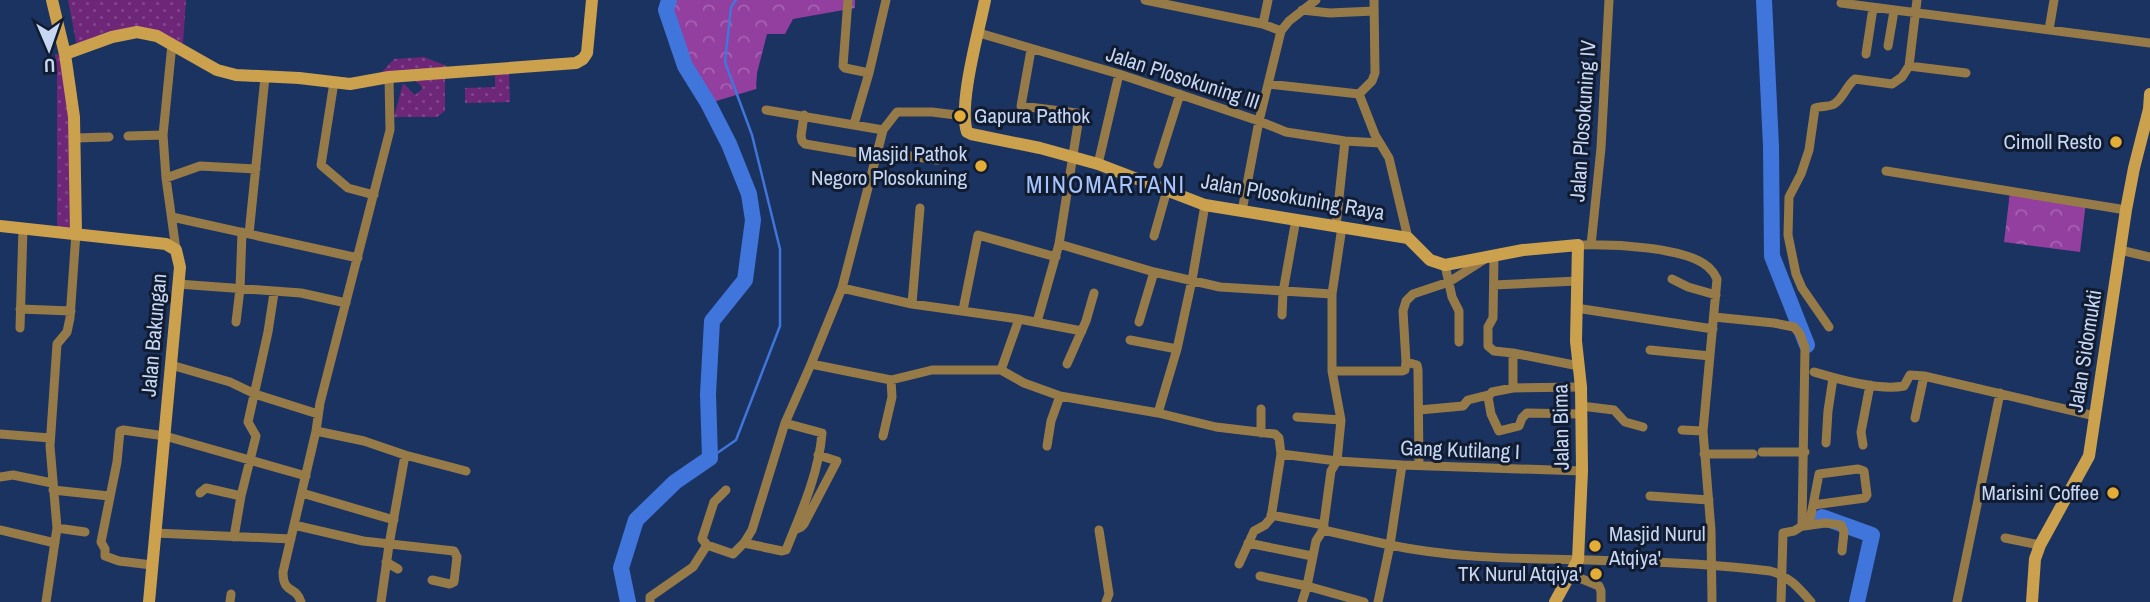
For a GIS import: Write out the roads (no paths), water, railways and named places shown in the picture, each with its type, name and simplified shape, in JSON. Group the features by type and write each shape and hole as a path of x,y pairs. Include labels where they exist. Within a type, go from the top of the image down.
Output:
{"street":[{"path":"46,602 57,528 50,438 57,344 67,332 71,311 76,233 75,138 71,89 52,0"},
{"path":"65,54 112,37 137,32 157,36 217,70 236,75 351,85 389,77 576,63 587,53 592,0"},
{"path":"848,0 843,66 869,73"},
{"path":"854,124 886,0"},
{"path":"1145,0 1263,24 1280,31"},
{"path":"1263,24 1268,0"},
{"path":"1242,211 1280,31 1315,0"},
{"path":"1359,94 1372,81 1375,73 1374,0"},
{"name":"Jalan Plosokuning IV","path":"1591,245 1601,148 1609,0"},
{"path":"1829,327 1802,288 1796,274 1788,234 1789,197 1809,150 1814,113 1818,106 1836,103 1854,79 1892,84 1902,77 1909,66 1917,0"},
{"path":"2049,30 2054,0"},
{"path":"726,490 711,507 702,539 707,545 733,554 752,530 785,423 842,288 884,130 897,113 932,112 964,116 983,1"},
{"path":"1841,3 2150,43"},
{"path":"1866,54 1873,8"},
{"path":"1302,10 1330,13 1374,11"},
{"path":"1888,46 1894,11"},
{"name":"Jalan Plosokuning III","path":"979,33 1119,74 1286,132 1380,143"},
{"path":"172,44 163,135 176,250"},
{"path":"1031,50 1021,107 1077,113 1079,117 1059,244 1037,322"},
{"path":"1909,66 1966,73"},
{"path":"1098,164 1119,74"},
{"path":"236,322 265,77"},
{"path":"301,602 297,593 287,588 283,572 318,414 390,130 389,77"},
{"path":"334,82 322,166 348,188 374,195"},
{"path":"1268,84 1359,94"},
{"path":"1158,164 1180,94"},
{"path":"1359,94 1389,158 1408,238"},
{"name":"Jalan Sidomukti","path":"2032,602 2035,559 2040,545 2089,456 2126,209 2150,94"},
{"path":"766,110 884,130"},
{"path":"804,115 801,135 805,144 937,160"},
{"name":"Jalan Plosokuning Raya","path":"964,116 967,132 971,134 1040,148 1098,164 1205,205 1408,238 1448,276"},
{"path":"128,136 163,135"},
{"path":"75,138 109,137"},
{"path":"1302,602 1316,541 1323,528 1331,471 1337,461 1340,420 1332,371 1332,294 1345,141"},
{"path":"166,178 196,166 256,169"},
{"path":"1886,171 2126,209"},
{"path":"1154,236 1167,190"},
{"path":"1158,413 1177,349 1205,205"},
{"path":"912,304 920,208"},
{"path":"172,217 358,258"},
{"path":"1282,315 1283,292 1296,219"},
{"name":"Jalan Bakungan","path":"0,226 166,244 176,250 180,267 149,602"},
{"path":"20,328 23,228"},
{"path":"963,310 978,235 1056,257"},
{"path":"1059,244 1154,272 1220,287 1332,294"},
{"name":"Jalan Bima","path":"1555,602 1578,560 1582,471 1581,387 1576,341 1578,245"},
{"path":"1332,371 1405,370 1403,311 1406,301 1412,294 1492,256 1523,250 1591,245 1657,249 1686,257 1711,269 1717,279 1703,431 1709,500 1712,602"},
{"path":"2120,250 2150,257"},
{"path":"1492,256 1493,318 1488,327 1488,346 1494,351 1579,366"},
{"path":"1139,322 1154,272"},
{"path":"1448,276 1452,297 1458,309 1459,342"},
{"path":"1672,279 1716,295"},
{"path":"1494,285 1577,281"},
{"path":"178,284 301,293 346,303"},
{"path":"842,288 912,304 1082,331"},
{"path":"234,537 256,436 247,422 268,332 274,293"},
{"path":"1067,364 1082,331 1094,293"},
{"path":"1576,307 1713,329"},
{"path":"20,309 71,311"},
{"path":"1714,317 1774,323 1794,327 1800,334 1805,348 1806,525"},
{"path":"1002,370 1019,319"},
{"path":"1130,340 1177,349"},
{"path":"1650,350 1710,356"},
{"path":"1513,353 1513,388"},
{"path":"1406,362 1412,362 1418,370 1419,465"},
{"path":"811,364 891,380 932,370 1002,370 1024,383 1060,396 1158,413 1216,427 1275,434 1279,438 1281,454 1271,515 1269,522 1254,531 1238,564"},
{"path":"171,365 230,382 255,394 318,414"},
{"path":"1814,372 1856,382 1901,387 1910,375 1924,376 2095,416"},
{"path":"1915,418 1924,376"},
{"path":"1826,443 1833,378"},
{"path":"883,436 892,397 891,380"},
{"path":"1863,444 1861,432 1869,384"},
{"path":"1419,410 1463,405 1468,400 1513,388 1581,387"},
{"path":"1957,602 2000,393"},
{"path":"1046,446 1060,396"},
{"path":"1488,396 1499,431 1519,426 1527,413 1581,410 1614,411 1625,422 1643,427"},
{"path":"1261,409 1261,433"},
{"path":"1297,417 1340,420"},
{"path":"744,543 786,550 807,495 822,436 820,431 785,423"},
{"path":"152,565 119,561 105,556 100,538 117,463 120,431 127,429 165,436 306,476"},
{"path":"1682,430 1703,431"},
{"path":"316,431 364,441 466,471"},
{"path":"0,434 50,438"},
{"path":"1704,454 1805,452"},
{"name":"Gang Kutilang I","path":"1281,454 1402,465 1582,471"},
{"path":"381,602 388,545 405,455"},
{"path":"794,530 804,524 837,461 818,455"},
{"path":"1378,602 1402,465"},
{"path":"1806,525 1819,474 1858,469 1864,471 1866,498 1813,505"},
{"path":"0,477 13,475 52,486 109,496"},
{"path":"200,493 206,488 241,496"},
{"path":"302,493 394,520"},
{"path":"1650,496 1709,500"},
{"path":"1271,515 1390,545 1488,558 1620,561 1770,571 1782,574 1811,602"},
{"path":"295,525 388,545 454,551 457,557 454,582 450,584 432,580"},
{"path":"1781,602 1783,533 1806,525 1841,525 1844,528 1842,551"},
{"path":"57,528 85,533"},
{"path":"0,530 55,543"},
{"path":"1098,530 1109,594 1106,602"},
{"path":"155,533 291,539"},
{"path":"2006,538 2040,545"},
{"path":"1248,542 1312,556"},
{"path":"650,602 650,597 693,566 707,545"},
{"path":"386,562 398,569"},
{"path":"1570,574 1599,586 1601,602"},
{"path":"1260,576 1364,602"}],"waterway":[{"path":"628,602 621,568 636,520 675,482 710,458 708,394 712,321 745,280 753,220 749,194 729,144 685,66 666,10 669,0"},
{"path":"710,458 736,440 780,326 780,249 752,135 725,62 731,7 736,0"},
{"path":"1764,0 1771,146 1772,256 1807,345"},
{"path":"1822,517 1872,535 1857,602"}],"place":[{"name":"Gapura Pathok","path":"960,116"},
{"name":"Cimoll Resto","path":"2116,142"},
{"name":"Masjid Pathok Negoro Plosokuning","path":"981,166"},
{"name":"Marisini Coffee","path":"2113,493"},
{"name":"Masjid Nurul Atqiya'","path":"1595,546"},
{"name":"TK Nurul Atqiya'","path":"1596,574"}],"district":[{"name":"MINOMARTANI","path":"1106,185"}]}
